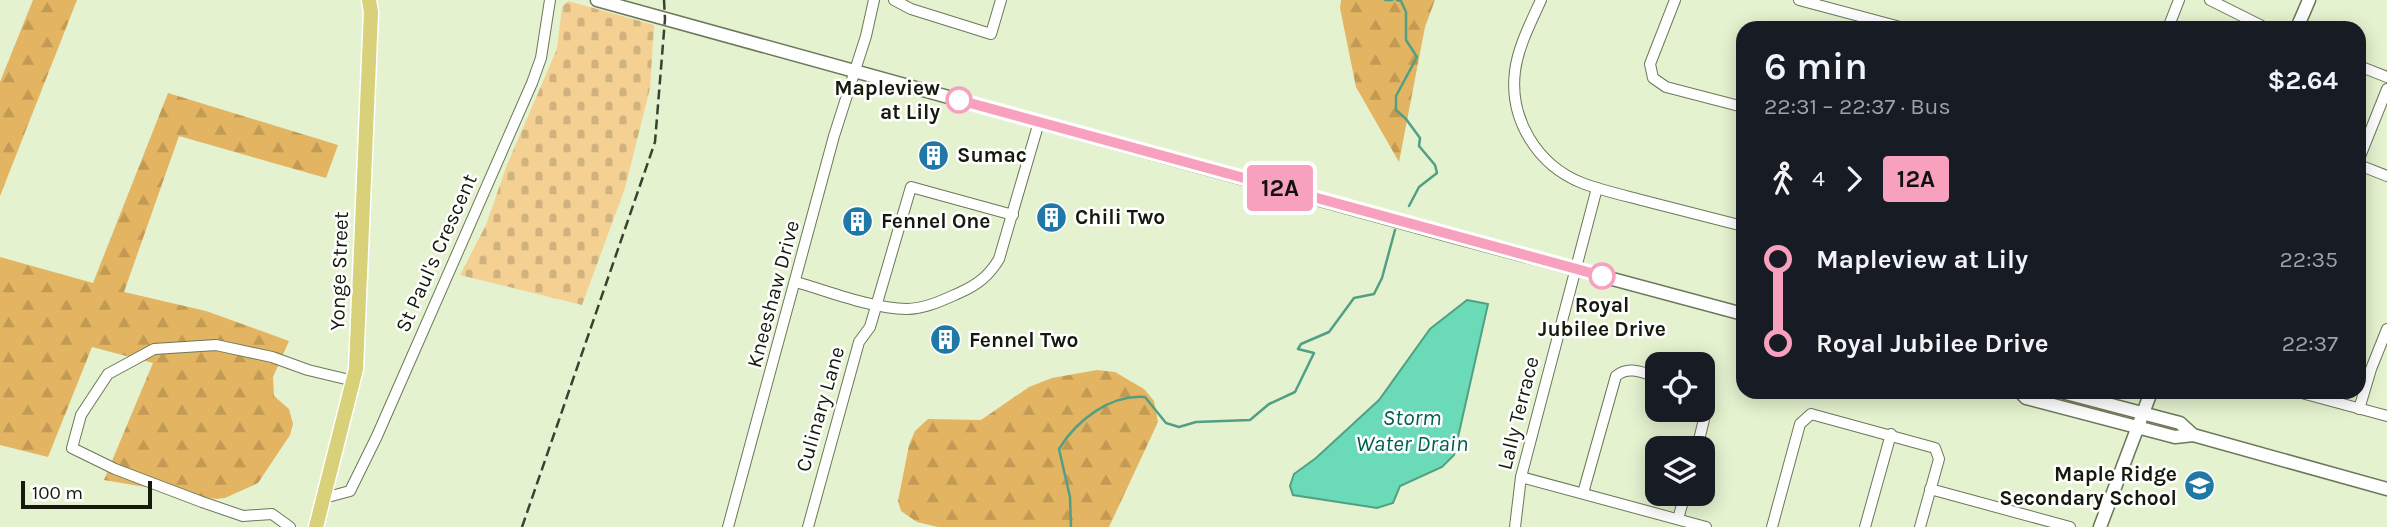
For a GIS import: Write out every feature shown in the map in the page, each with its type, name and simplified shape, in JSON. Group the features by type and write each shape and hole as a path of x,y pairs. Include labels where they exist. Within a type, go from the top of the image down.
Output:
{"main road":[{"path":"597,0 1736,312"},
{"path":"2300,21 2309,0"},
{"name":"Yonge Street","path":"316,527 356,369 372,4"},
{"path":"2030,399 2175,437 2193,435 2387,489"},
{"path":"2088,399 2179,423 2193,435"},
{"path":"2100,527 2148,399"}],"street":[{"name":"St Paul's Crescent","path":"324,498 350,491 371,447 532,83 541,58 550,0"},
{"name":"Kneeshaw Drive","path":"728,527 874,0"},
{"path":"894,0 921,12 991,34 1001,0"},
{"path":"921,12 924,0"},
{"path":"1541,0 1516,68 1515,97 1529,138 1546,160 1565,174 1597,188 1736,224"},
{"path":"1675,0 1650,64 1653,78 1666,87 1736,105"},
{"path":"1798,0 1878,21"},
{"path":"2171,21 2179,0"},
{"path":"2210,0 2252,21"},
{"path":"2366,68 2387,76"},
{"path":"2366,142 2387,89"},
{"path":"796,282 875,304 908,309 929,305 970,288 990,274 999,259 1039,122"},
{"path":"2366,168 2387,176"},
{"name":"Culinary Lane","path":"808,527 859,342 870,327 911,187 1013,215"},
{"path":"1575,268 1597,188"},
{"name":"Lally Terrace","path":"1515,527 1521,477 1575,268"},
{"path":"2366,385 2387,329"},
{"path":"290,527 272,514 243,516 202,502 115,469 72,448 81,415 108,374 154,349 216,345 272,357 354,381"},
{"path":"1583,493 1616,376 1631,369 1645,373"},
{"path":"2325,399 2387,416"},
{"path":"2359,408 2362,399"},
{"path":"1772,527 1800,424 1811,414 1936,448 1939,459 1920,527"},
{"path":"1865,527 1891,434"},
{"path":"1521,477 1706,527"},
{"path":"1930,489 2070,527"},
{"path":"1678,519 1682,506"}],"green space":[{"path":"33,0 77,0 0,196 0,82"},
{"path":"1341,0 1435,0 1425,27 1399,162 1356,87 1340,8"},
{"path":"568,1 654,25 650,88 625,188 582,305 460,275 486,225 507,165 557,49 562,7"},
{"path":"168,93 338,145 326,178 179,136 124,292 206,311 289,341 273,377 274,396 289,409 293,424 290,435 258,483 225,498 216,499 104,480 153,363 92,347 48,457 0,445 0,257 93,283"},
{"path":"1097,370 1115,372 1144,389 1154,401 1158,422 1109,527 938,527 917,522 901,511 898,501 909,445 915,431 928,419 981,420 1029,387 1052,378"}],"water":[{"name":"Storm Water Drain","path":"1467,300 1488,304 1454,455 1442,467 1400,486 1393,503 1377,508 1293,495 1290,486 1294,474 1316,458 1379,400 1430,329"}],"waterway":[{"path":"1385,0 1392,0"},
{"path":"1397,0 1401,1 1406,12 1406,40 1417,57 1396,96 1396,110 1420,138 1419,146 1435,165 1437,173 1419,187 1409,206"},
{"path":"1071,527 1070,497 1059,449 1084,419 1119,400 1145,397 1166,423 1179,427 1196,422 1250,420 1269,404 1295,392 1314,353 1298,349 1301,344 1329,332 1354,298 1374,294 1382,278 1395,230"}],"railway":[{"path":"522,527 655,142 665,19 664,0"}],"bus line":[{"name":"12A","path":"959,100 1602,276"}],"place":[{"name":"Mapleview at Lily","path":"959,100"},
{"name":"Sumac","path":"934,155"},
{"name":"Chili Two","path":"1052,217"},
{"name":"Fennel One","path":"858,221"},
{"name":"Royal Jubilee Drive","path":"1602,276"},
{"name":"Fennel Two","path":"946,340"},
{"name":"Maple Ridge Secondary School","path":"2200,486"}]}
